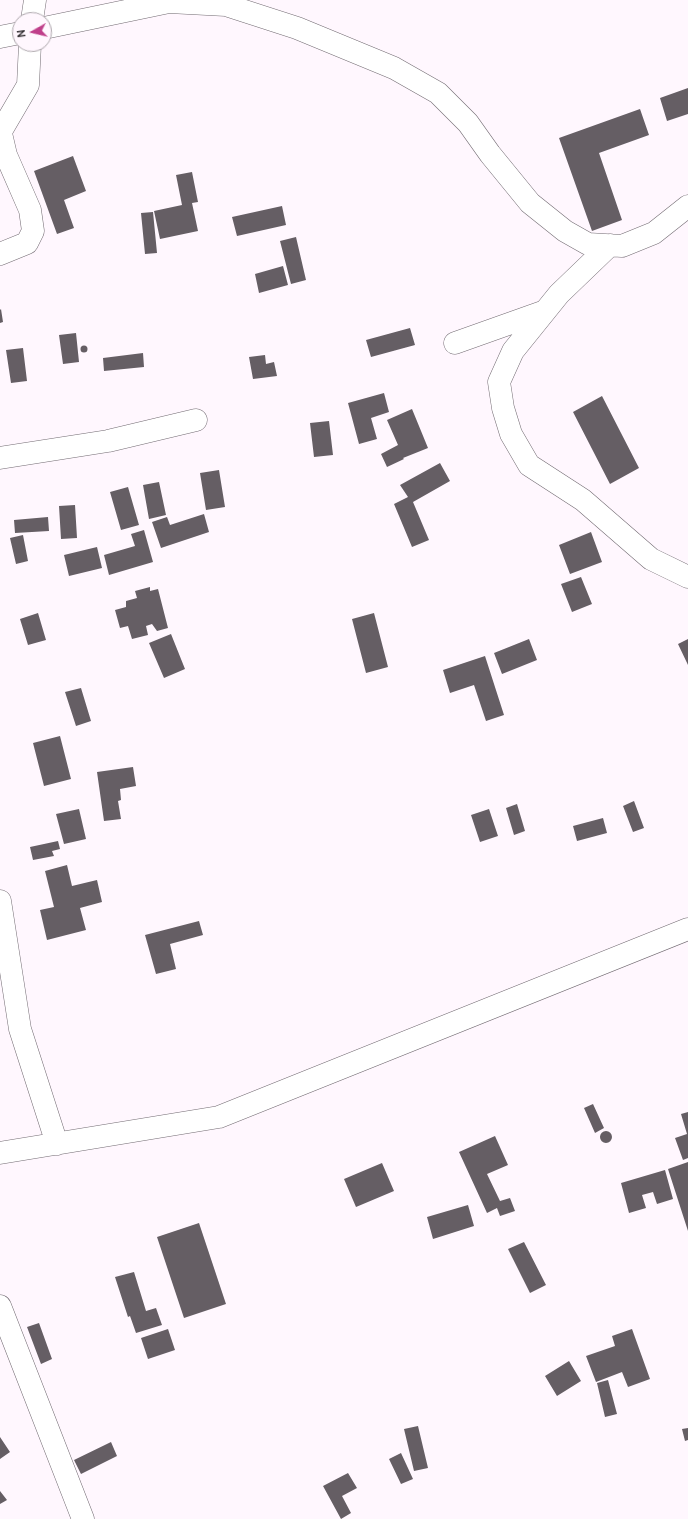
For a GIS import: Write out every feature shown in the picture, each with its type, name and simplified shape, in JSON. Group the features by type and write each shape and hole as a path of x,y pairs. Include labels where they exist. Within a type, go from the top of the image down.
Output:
{"street":[{"path":"33,12 35,0"},
{"path":"52,26 169,2 226,5 297,28 394,68 438,93 468,123 490,154 530,203 565,231 588,244 622,246 654,233 688,206"},
{"path":"0,37 12,35"},
{"path":"0,132 28,85 30,52"},
{"path":"0,129 6,155 30,210 33,231 28,243 0,254"},
{"path":"610,245 559,294 513,351 499,382 503,408 511,434 529,465 583,500 651,559 688,577"},
{"path":"455,343 546,311"},
{"path":"0,458 108,441 196,420"},
{"path":"0,901 20,1030 57,1144"},
{"path":"0,1152 219,1117 688,929"},
{"path":"0,1306 84,1519"}],"building":[{"path":"688,88 688,114 667,121 660,98"},
{"path":"640,109 649,135 599,153 622,220 592,231 559,138"},
{"path":"73,156 86,191 64,200 74,228 57,234 34,171"},
{"path":"192,172 198,202 192,203 198,231 160,239 154,211 182,205 176,175"},
{"path":"282,206 286,225 237,236 232,217"},
{"path":"153,212 157,253 145,254 141,213"},
{"path":"296,237 306,280 291,284 280,241"},
{"path":"283,266 288,285 259,293 255,274"},
{"path":"1,309 3,322 0,323 0,310"},
{"path":"410,328 415,345 371,357 366,340"},
{"path":"76,333 79,362 63,364 59,335"},
{"path":"84,345 87,346 87,352 84,353 81,352 80,349 81,346"},
{"path":"23,348 27,381 11,383 6,350"},
{"path":"143,353 144,367 104,371 103,358"},
{"path":"265,355 266,364 274,362 277,376 253,379 249,357"},
{"path":"384,393 389,412 371,418 377,439 359,444 348,403"},
{"path":"602,396 639,468 610,484 573,412"},
{"path":"412,409 428,448 403,458 404,459 387,467 381,454 398,445 387,420"},
{"path":"329,421 333,455 314,457 310,423"},
{"path":"440,463 450,481 413,502 429,540 412,547 394,504 408,497 400,485"},
{"path":"219,470 225,507 206,510 200,473"},
{"path":"159,482 166,515 149,519 143,485"},
{"path":"128,487 139,525 121,530 110,492"},
{"path":"75,505 77,538 61,539 59,506"},
{"path":"204,514 209,532 161,548 152,522 167,517 170,525"},
{"path":"48,517 49,531 15,533 14,520"},
{"path":"144,530 153,562 109,575 104,555 135,546 131,534"},
{"path":"591,532 602,562 570,574 559,545"},
{"path":"23,535 28,561 16,564 10,538"},
{"path":"97,547 102,568 69,576 64,555"},
{"path":"581,577 592,604 572,612 561,584"},
{"path":"150,587 150,591 158,589 168,628 157,631 152,624 146,626 148,635 132,639 128,626 120,628 115,610 126,607 126,601 137,598 135,591"},
{"path":"38,613 46,640 28,645 20,619"},
{"path":"374,613 388,667 366,673 352,619"},
{"path":"171,634 185,669 164,678 149,643"},
{"path":"529,639 537,660 502,674 494,653"},
{"path":"688,639 688,665 678,644"},
{"path":"485,656 504,715 486,721 474,685 450,693 443,670"},
{"path":"81,688 91,721 76,726 65,692"},
{"path":"60,736 71,779 44,786 33,743"},
{"path":"133,767 136,786 120,789 121,800 118,801 121,819 104,821 97,772"},
{"path":"634,801 644,828 633,832 623,806"},
{"path":"517,804 525,831 514,835 506,808"},
{"path":"79,809 86,839 64,844 56,814"},
{"path":"489,809 498,836 480,842 471,815"},
{"path":"603,818 607,833 577,841 573,826"},
{"path":"58,841 60,849 52,851 54,856 33,860 30,847"},
{"path":"67,865 72,886 97,880 102,902 80,908 86,930 47,940 40,910 54,907 45,871"},
{"path":"199,921 203,935 170,944 176,969 156,974 145,935"},
{"path":"593,1104 604,1128 595,1133 584,1108"},
{"path":"688,1112 688,1158 683,1160 675,1138 687,1134 681,1114"},
{"path":"608,1131 611,1132 611,1142 604,1143 601,1142 600,1135 601,1132"},
{"path":"495,1136 508,1165 487,1174 500,1201 510,1198 515,1211 500,1216 497,1208 487,1213 459,1152"},
{"path":"688,1162 688,1231 668,1169"},
{"path":"382,1163 394,1191 356,1207 344,1179"},
{"path":"665,1170 673,1199 657,1204 653,1192 642,1195 646,1208 629,1213 621,1183"},
{"path":"468,1205 474,1226 433,1239 427,1217"},
{"path":"199,1223 226,1304 184,1318 157,1237"},
{"path":"524,1242 546,1285 530,1293 508,1249"},
{"path":"134,1272 146,1311 156,1308 162,1325 136,1333 130,1316 128,1317 115,1277"},
{"path":"39,1323 52,1359 41,1364 27,1327"},
{"path":"168,1329 175,1350 148,1359 141,1338"},
{"path":"632,1329 650,1379 628,1387 622,1372 596,1382 586,1356 615,1346 612,1336"},
{"path":"569,1361 581,1381 557,1396 545,1376"},
{"path":"608,1380 617,1414 605,1417 597,1383"},
{"path":"418,1426 428,1468 414,1471 404,1429"},
{"path":"688,1428 688,1440 685,1441 682,1429"},
{"path":"0,1437 10,1452 0,1459"},
{"path":"111,1442 117,1456 81,1474 74,1460"},
{"path":"401,1453 413,1479 401,1484 389,1459"},
{"path":"348,1473 357,1488 342,1496 351,1513 341,1519 323,1486"},
{"path":"0,1491 7,1500 0,1504"}]}
